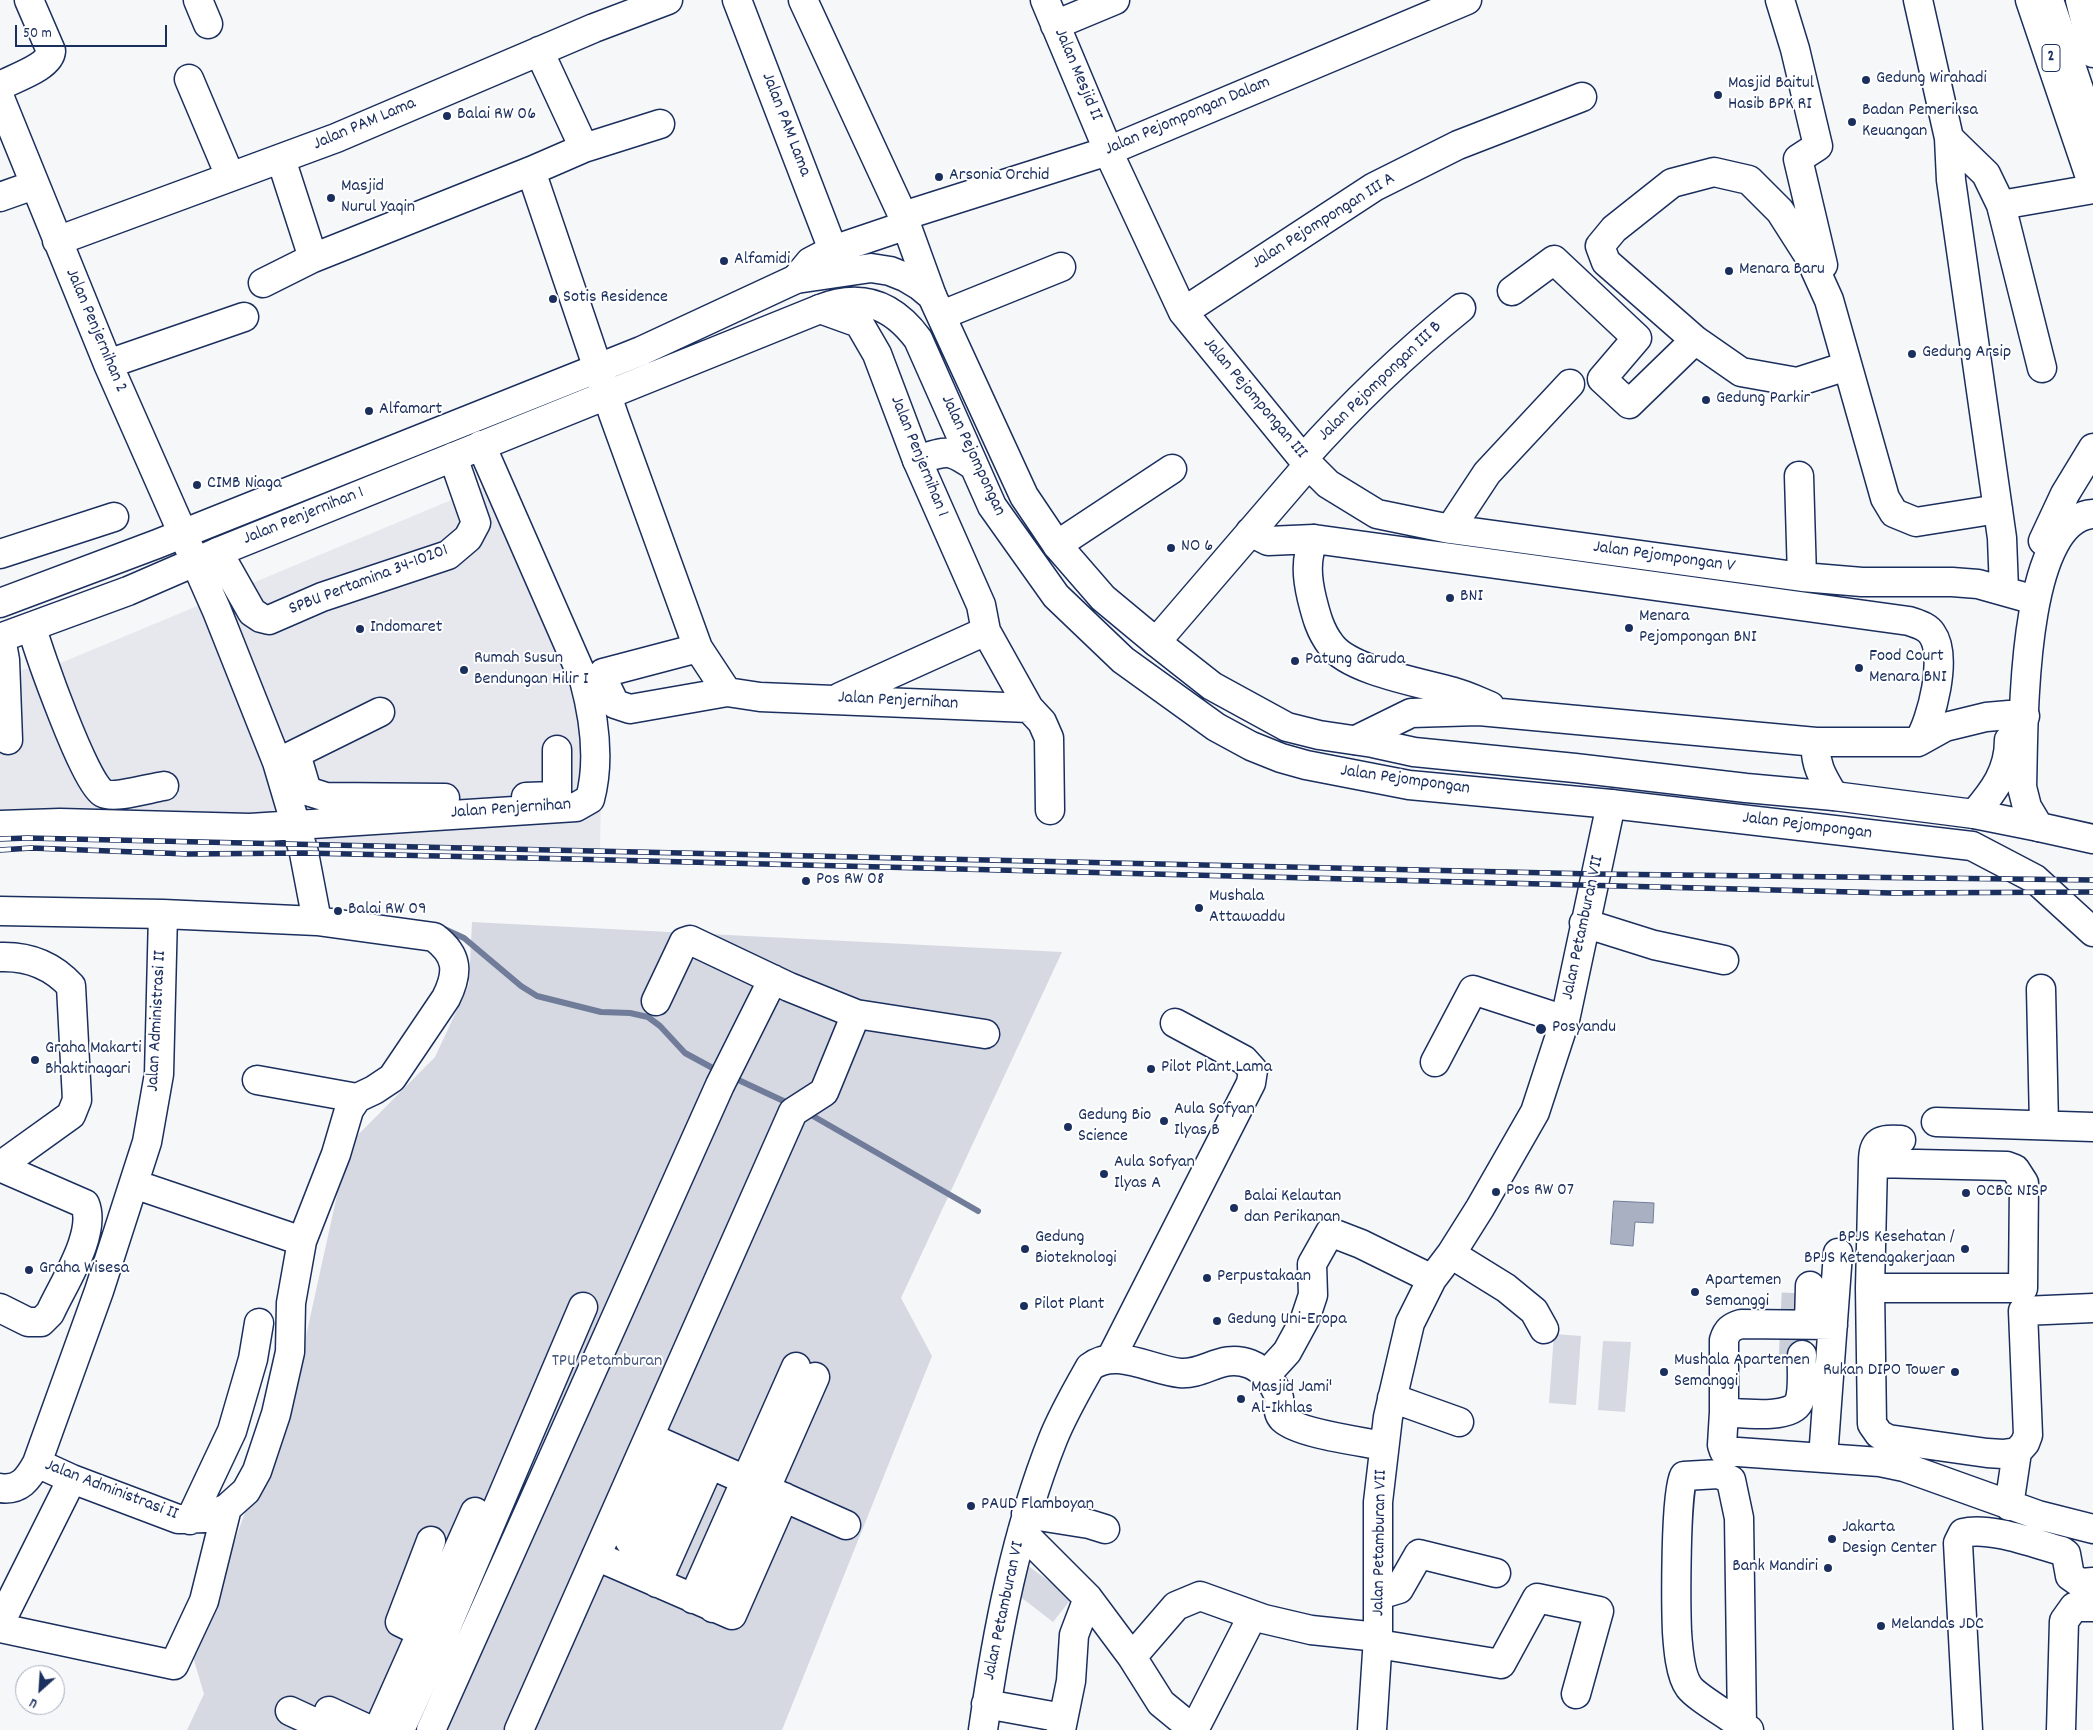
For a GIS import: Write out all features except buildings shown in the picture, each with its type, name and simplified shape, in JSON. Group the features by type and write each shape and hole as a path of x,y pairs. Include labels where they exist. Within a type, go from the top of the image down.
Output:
{"main road":[{"path":"0,86 46,64 51,55 51,50 29,0"},
{"name":"Jalan PAM Lama","path":"57,240 230,176 282,159 539,51 668,0"},
{"name":"Jalan PAM Lama","path":"737,0 834,250"},
{"name":"Jalan Pejompongan","path":"804,0 905,220 937,306 1024,496 1057,544 1103,598 1212,686 1287,727 1319,735 1356,740 1414,752 1834,796 1974,814 2093,839"},
{"name":"Jalan Mesjid II","path":"1045,0 1108,151"},
{"path":"1055,25 1115,0"},
{"name":"Jalan Pejompongan Dalam","path":"905,220 1108,151 1467,0"},
{"path":"1780,0 1795,49 1818,146 1798,159 1847,366"},
{"path":"1918,0 1949,138 1955,208 2002,545 2021,595"},
{"name":"2","path":"2030,0 2093,188"},
{"path":"2049,0 2093,132"},
{"path":"2080,0 2093,53"},
{"path":"539,51 584,148"},
{"path":"189,79 230,176"},
{"name":"Jalan Pejompongan III A","path":"1183,312 1374,187 1458,145 1582,97"},
{"name":"Jalan Penjernihan 2","path":"0,98 15,192 57,240 108,364 183,533 206,557"},
{"path":"263,283 313,258 584,148 660,124"},
{"path":"1949,138 1986,174 2001,205 2042,368"},
{"name":"Jalan Pejompongan III","path":"1108,151 1183,312 1306,462 1248,535 1156,642"},
{"path":"282,159 313,258"},
{"path":"531,171 607,394 698,648 727,692"},
{"path":"1847,366 1797,382 1741,372 1695,340 1606,262 1600,246 1614,229 1672,183 1714,172 1749,180 1780,211 1810,258 1829,300 1884,498 1894,513 1916,522 1998,509"},
{"path":"2001,205 2093,188"},
{"path":"796,278 810,262 905,220"},
{"path":"1512,291 1554,260 1637,338 1602,379 1630,404 1695,340"},
{"path":"937,306 1061,267"},
{"name":"Jalan Penjernihan 1","path":"5,597 183,533 641,351 796,278 871,268 890,271 905,278 937,306"},
{"name":"Jalan Penjernihan 1","path":"0,638 32,628 834,303 870,303 888,310 905,322"},
{"name":"Jalan Pejompongan III B","path":"1306,462 1345,411 1402,357 1461,308"},
{"name":"Jalan Penjernihan 1","path":"820,309 858,324 869,337 918,460 981,605 986,631 1029,708"},
{"path":"108,364 244,317"},
{"name":"Jalan Pejompongan","path":"905,322 928,358 992,506 1056,596 1123,660 1216,727 1281,758 1409,785 1611,804 1972,846 2035,879 2093,932"},
{"path":"641,351 638,366 649,377"},
{"path":"1450,529 1487,473 1570,384"},
{"name":"Jalan Penjernihan","path":"0,825 60,823 250,828 295,823 576,807 590,799 595,778 590,703 584,680 481,445"},
{"path":"2039,827 2027,807 2022,787 2017,715 2016,638 2021,595 2051,521 2093,448"},
{"path":"918,460 946,451 958,455 974,466"},
{"name":"SPBU Pertamina 34-10201","path":"206,557 246,598 252,612 261,618 269,620 322,597 448,555 468,538 476,523 453,457"},
{"name":"Jalan Pejompongan V","path":"1306,462 1328,484 1377,514 1450,529 1802,577 1862,582 1952,582 2021,595"},
{"path":"1057,544 1172,470"},
{"path":"1799,476 1802,577"},
{"path":"2021,595 2069,522 2083,515 2093,514"},
{"path":"0,554 114,517"},
{"path":"1248,535 1311,551 1909,621 1927,628 1934,635 1939,656 1934,702 1926,729 1918,742"},
{"path":"1311,551 1308,580 1316,620 1331,645 1343,656 1399,680 1456,692 1507,713"},
{"path":"206,557 217,611 287,758 307,791 326,797 484,798 553,796 558,793 557,750"},
{"path":"217,611 246,598"},
{"path":"32,628 38,652 85,768 97,789 111,795 164,786"},
{"path":"836,699 986,631"},
{"path":"0,638 5,660 8,740"},
{"name":"Jalan Penjernihan","path":"698,648 604,673 603,679 615,704 630,709 727,692 760,697 1029,708"},
{"path":"1029,708 1042,722 1049,738 1050,810"},
{"path":"1356,740 1411,713 1479,710 1816,742 1918,742 1945,727 2017,715"},
{"path":"287,758 380,712"},
{"path":"1974,814 2003,777 2017,715"},
{"path":"1816,742 1815,755 1820,772 1834,796"},
{"path":"287,758 295,823 308,870 317,922"},
{"name":"Jalan Petamburan VII","path":"1372,1730 1378,1640 1378,1502 1384,1446 1392,1398 1410,1323 1432,1279 1452,1254 1535,1112 1565,1020 1584,922 1611,804"},
{"path":"0,911 163,914 317,922 434,937 445,945 452,956 454,968 452,985 446,998 392,1078 357,1098 257,1080"},
{"name":"Jalan Administrasi II","path":"163,914 159,1074 147,1142 99,1291 37,1463 72,1479 164,1514 190,1520 205,1518 227,1508 246,1491 257,1471 276,1414 290,1352 290,1303 302,1240 336,1154 349,1110 357,1098"},
{"path":"1584,922 1654,945 1724,960"},
{"path":"656,1001 687,940 856,1014 985,1034"},
{"path":"0,957 46,964 61,975 71,986 77,1100 76,1109 71,1115 0,1166"},
{"path":"431,1730 726,1074 773,979"},
{"path":"2041,988 2044,1125"},
{"path":"1435,1062 1473,990 1565,1020"},
{"path":"519,1730 649,1437 802,1106 826,1089 856,1014"},
{"path":"1175,1023 1244,1060 1253,1070 1251,1083 1111,1358 1180,1373 1233,1360 1250,1364 1263,1371 1278,1395 1278,1411 1289,1424 1302,1429 1384,1446"},
{"path":"1936,1122 2093,1127"},
{"path":"1902,1140 1882,1141 1876,1144 1873,1150 1870,1288 1872,1424 1874,1430 1888,1439 1987,1453 2003,1454 2017,1452"},
{"path":"1870,1288 2023,1288 2024,1183 2022,1176 2014,1169 2007,1166 1873,1164"},
{"path":"0,1166 85,1204 89,1214 87,1234 50,1312 41,1322 28,1322 0,1308"},
{"path":"134,1184 302,1240"},
{"path":"1266,1376 1287,1352 1305,1318 1313,1295 1312,1264 1330,1232 1361,1244 1432,1279"},
{"path":"1823,1458 1821,1324 1838,1253"},
{"path":"1452,1254 1513,1294 1534,1311 1544,1329"},
{"path":"1810,1286 1821,1324"},
{"path":"378,1730 431,1637 583,1306"},
{"path":"2010,1506 2017,1452 2025,1443 2029,1424 2023,1311 2093,1308"},
{"path":"190,1520 232,1431 253,1359 259,1323"},
{"path":"1821,1324 1741,1324 1733,1326 1727,1332 1724,1340 1722,1444 1724,1451 1880,1462 1904,1466 2010,1506 2093,1529"},
{"path":"1724,1412 1781,1413 1792,1410 1798,1402 1800,1395 1802,1355"},
{"name":"Jalan Petamburan VI","path":"982,1730 990,1675 1024,1523 1054,1436 1086,1374 1098,1361 1111,1358"},
{"path":"671,1584 730,1475 805,1372"},
{"path":"1392,1398 1459,1422"},
{"path":"649,1437 730,1475 846,1525"},
{"path":"671,1584 629,1540 663,1460 666,1459 730,1475"},
{"path":"0,1488 10,1490 28,1480 37,1463"},
{"path":"1719,1474 1731,1480 1739,1518 1746,1728 1690,1688 1684,1672 1677,1633 1677,1580 1680,1489 1684,1476 1719,1474"},
{"path":"671,1584 730,1475"},
{"path":"596,1556 671,1584 728,1616 734,1614 730,1475"},
{"path":"0,1623 72,1479"},
{"path":"400,1730 431,1637 487,1487"},
{"path":"0,1628 174,1665 204,1601 227,1508"},
{"path":"1024,1523 1089,1524 1105,1529"},
{"path":"1024,1523 1088,1598 1132,1657 1161,1703 1194,1730 1253,1615"},
{"path":"1968,1730 1958,1543 1963,1533 1973,1530 2022,1540 2062,1551 2066,1554 2070,1576 2080,1583 2093,1582"},
{"path":"431,1541 400,1622 431,1637"},
{"path":"1379,1587 1389,1592 1400,1589 1419,1554 1496,1573"},
{"path":"1132,1657 1176,1606 1200,1596 1253,1615 1311,1630 1378,1640 1501,1664 1537,1598 1599,1611 1576,1694"},
{"path":"986,1704 1062,1724 1071,1681 1074,1635 1088,1598"},
{"path":"2061,1730 2064,1621 2074,1607 2093,1607"},
{"path":"290,1711 370,1730"}],"shaded area":[{"path":"509,476 603,691 600,850 0,834 0,674 63,662"}],"green space":[{"name":"TPU Petamburan","path":"472,922 1062,952 901,1298 932,1356 782,1730 187,1730 204,1694 193,1657 302,1354 348,1145 435,1057 469,984"},
{"path":"1554,1334 1581,1336 1576,1405 1549,1403"},
{"path":"1603,1341 1631,1342 1625,1412 1598,1410"},
{"path":"1027,1565 1072,1598 1053,1622 1009,1588"}],"water":[{"path":"1614,1201 1654,1203 1653,1223 1635,1222 1633,1246 1611,1244"}],"waterway":[{"path":"440,927 464,938 521,986 537,996 601,1012 630,1013 648,1017 660,1026 685,1053 720,1072"},
{"path":"732,1077 790,1104"},
{"path":"806,1112 978,1211"}],"tunnel":[{"path":"1802,1355 1793,1354 1796,1287 1810,1286"}],"railway":[{"path":"0,839 27,838 1595,874 2093,880"},
{"path":"0,850 31,848 188,854 304,853 571,859 1891,893 2093,892"}],"place":[{"name":"Gedung Wirahadi","path":"1866,80"},
{"name":"Masjid Baitul Hasib BPK RI","path":"1718,95"},
{"name":"Balai RW 06","path":"447,116"},
{"name":"Badan Pemeriksa Keuangan","path":"1852,122"},
{"name":"Arsonia Orchid","path":"939,177"},
{"name":"Masjid Nurul Yaqin","path":"331,198"},
{"name":"Alfamidi","path":"724,261"},
{"name":"Menara Baru","path":"1729,271"},
{"name":"Sotis Residence","path":"553,299"},
{"name":"Gedung Arsip","path":"1912,354"},
{"name":"Gedung Parkir","path":"1706,400"},
{"name":"Alfamart","path":"369,411"},
{"name":"CIMB Niaga","path":"197,485"},
{"name":"NO 6","path":"1171,548"},
{"name":"BNI","path":"1450,598"},
{"name":"Menara Pejompongan BNI","path":"1629,628"},
{"name":"Indomaret","path":"360,629"},
{"name":"Patung Garuda","path":"1295,661"},
{"name":"Food Court Menara BNI","path":"1859,668"},
{"name":"Rumah Susun Bendungan Hilir I","path":"464,670"},
{"name":"Pos RW 08","path":"806,881"},
{"name":"Mushala Attawaddu","path":"1199,908"},
{"name":"Balai RW 09","path":"338,911"},
{"name":"Posyandu","path":"1541,1029"},
{"name":"Graha Makarti Bhaktinagari","path":"35,1060"},
{"name":"Pilot Plant Lama","path":"1151,1069"},
{"name":"Aula Sofyan Ilyas B","path":"1164,1121"},
{"name":"Gedung Bio Science","path":"1068,1127"},
{"name":"Aula Sofyan Ilyas A","path":"1104,1174"},
{"name":"Pos RW 07","path":"1496,1192"},
{"name":"OCBC NISP","path":"1966,1193"},
{"name":"Balai Kelautan dan Perikanan","path":"1234,1208"},
{"name":"Gedung Bioteknologi","path":"1025,1249"},
{"name":"BPJS Kesehatan / BPJS Ketenagakerjaan","path":"1965,1249"},
{"name":"Graha Wisesa","path":"29,1270"},
{"name":"Perpustakaan","path":"1207,1278"},
{"name":"Apartemen Semanggi","path":"1695,1292"},
{"name":"Pilot Plant","path":"1024,1306"},
{"name":"Gedung Uni-Eropa","path":"1217,1321"},
{"name":"Mushala Apartemen Semanggi","path":"1664,1372"},
{"name":"Rukan DIPO Tower","path":"1955,1372"},
{"name":"Masjid Jami' Al-Ikhlas","path":"1241,1399"},
{"name":"PAUD Flamboyan","path":"971,1506"},
{"name":"Jakarta Design Center","path":"1832,1539"},
{"name":"Bank Mandiri","path":"1828,1568"},
{"name":"Melandas JDC","path":"1881,1626"}]}
